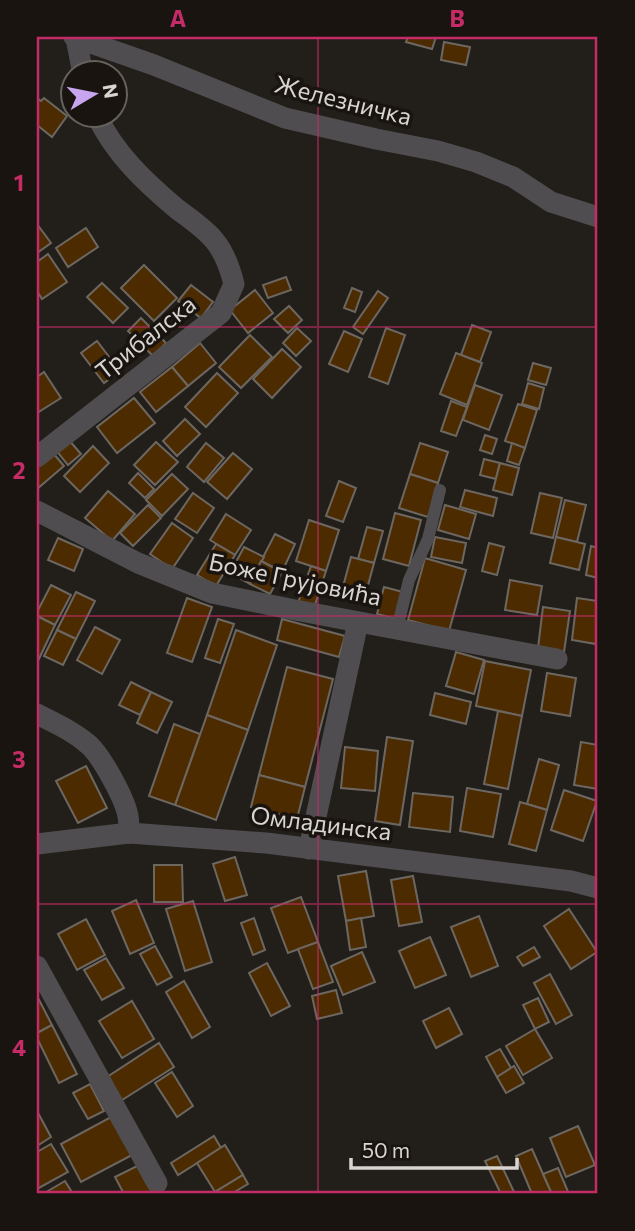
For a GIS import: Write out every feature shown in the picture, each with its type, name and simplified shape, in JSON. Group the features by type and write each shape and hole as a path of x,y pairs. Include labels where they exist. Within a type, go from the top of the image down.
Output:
{"street":[{"path":"75,37 80,60"},
{"name":"Железничка","path":"75,37 154,65 285,118 438,151 476,162 513,177 551,202 598,218"},
{"name":"Трибалска","path":"37,457 221,313 234,284 228,264 214,239 161,196 125,161 104,130"},
{"name":"Боже Грујовића","path":"37,511 138,563 212,593 557,659"},
{"path":"309,849 358,622"},
{"path":"37,714 70,730 91,746 121,797 128,816 130,833"},
{"name":"Омладинска","path":"37,844 130,833 309,849 571,881 598,888"},
{"path":"37,966 157,1183"}],"lane":[{"path":"397,629 409,580 428,539 440,490"}],"building":[{"path":"408,37 436,37 432,49 406,42"},
{"path":"444,42 470,47 466,65 441,60"},
{"path":"37,98 41,101 44,98 60,111 60,126 52,137 37,125"},
{"path":"37,224 51,243 37,253"},
{"path":"86,228 98,247 68,267 56,248"},
{"path":"48,254 67,282 42,299 37,291 37,262"},
{"path":"144,265 177,298 154,321 121,288"},
{"path":"286,277 291,290 268,298 263,285"},
{"path":"102,283 128,308 113,323 87,297"},
{"path":"191,285 213,302 201,318 178,301"},
{"path":"352,288 362,292 355,312 344,308"},
{"path":"255,290 273,313 248,333 230,310"},
{"path":"378,291 388,298 363,334 353,327"},
{"path":"289,306 302,320 288,333 274,319"},
{"path":"141,318 166,343 153,356 128,331"},
{"path":"472,325 491,332 480,362 461,355"},
{"path":"297,328 311,341 296,356 283,343"},
{"path":"386,328 405,335 388,384 369,377"},
{"path":"344,331 362,339 348,372 329,364"},
{"path":"250,335 272,357 241,388 219,367"},
{"path":"97,341 120,371 104,383 81,353"},
{"path":"200,343 216,363 188,386 172,367"},
{"path":"282,349 301,367 272,398 253,379"},
{"path":"456,353 482,363 467,405 440,394"},
{"path":"533,363 551,368 546,385 528,380"},
{"path":"172,367 188,386 156,412 140,392"},
{"path":"44,372 61,398 37,413 37,377"},
{"path":"217,373 238,393 206,427 185,407"},
{"path":"528,383 544,388 539,409 522,404"},
{"path":"475,385 502,395 489,430 463,420"},
{"path":"134,398 155,423 117,453 97,427"},
{"path":"451,401 467,407 456,436 441,431"},
{"path":"518,404 537,410 525,448 505,441"},
{"path":"185,419 200,434 177,456 163,441"},
{"path":"485,435 497,439 492,454 480,450"},
{"path":"68,439 81,454 68,465 56,450"},
{"path":"156,442 178,462 155,485 134,465"},
{"path":"206,443 224,458 204,482 187,467"},
{"path":"420,443 448,452 438,483 410,474"},
{"path":"512,443 525,448 519,465 507,461"},
{"path":"93,446 109,463 80,492 64,476"},
{"path":"53,453 64,466 37,489 37,467"},
{"path":"233,453 252,469 227,499 207,482"},
{"path":"484,459 500,463 496,479 480,475"},
{"path":"500,463 519,468 512,495 493,490"},
{"path":"138,473 154,489 145,498 129,483"},
{"path":"172,474 188,489 162,516 146,500"},
{"path":"410,474 438,483 428,517 399,508"},
{"path":"339,481 356,488 343,522 326,516"},
{"path":"465,490 497,498 493,516 460,507"},
{"path":"108,491 135,514 112,541 85,518"},
{"path":"193,493 214,508 197,533 175,519"},
{"path":"540,493 562,498 553,538 531,533"},
{"path":"565,500 586,505 577,542 556,537"},
{"path":"148,505 161,518 133,546 120,533"},
{"path":"445,505 476,514 469,539 438,530"},
{"path":"395,513 421,520 409,566 383,559"},
{"path":"226,514 251,530 235,555 210,540"},
{"path":"309,520 339,530 326,571 296,561"},
{"path":"172,523 193,538 172,569 150,554"},
{"path":"367,527 383,531 374,563 358,559"},
{"path":"275,534 295,544 282,572 261,561"},
{"path":"435,537 466,543 462,563 431,557"},
{"path":"556,537 585,544 579,570 550,563"},
{"path":"58,538 83,549 74,571 48,560"},
{"path":"489,543 504,547 497,575 482,571"},
{"path":"216,544 235,555 216,586 197,575"},
{"path":"591,546 598,548 598,578 586,575"},
{"path":"244,547 264,557 250,584 230,573"},
{"path":"351,557 374,563 364,600 341,594"},
{"path":"425,558 466,570 449,631 408,620"},
{"path":"261,561 282,572 270,594 250,584"},
{"path":"311,566 326,571 314,608 298,603"},
{"path":"510,580 542,586 537,615 505,610"},
{"path":"51,585 71,595 55,625 37,616"},
{"path":"384,587 403,592 396,619 377,614"},
{"path":"76,592 95,601 76,639 57,630"},
{"path":"187,598 212,607 192,662 167,653"},
{"path":"577,598 598,601 596,644 572,640"},
{"path":"543,607 570,611 564,652 538,648"},
{"path":"37,616 55,625 37,663"},
{"path":"218,619 234,624 220,663 205,658"},
{"path":"282,619 345,636 339,657 277,640"},
{"path":"95,627 120,640 102,674 77,660"},
{"path":"57,630 76,639 63,665 44,656"},
{"path":"236,630 277,645 248,730 207,715"},
{"path":"456,652 484,660 474,694 446,686"},
{"path":"485,661 531,670 522,716 476,706"},
{"path":"287,667 333,679 305,787 259,775"},
{"path":"547,673 576,678 570,716 541,711"},
{"path":"131,682 151,692 140,715 119,705"},
{"path":"151,692 172,702 157,733 137,723"},
{"path":"435,693 471,702 466,724 430,715"},
{"path":"498,711 522,716 508,789 484,784"},
{"path":"207,715 248,730 216,820 175,805"},
{"path":"174,724 200,734 175,805 149,796"},
{"path":"387,737 413,741 400,825 375,821"},
{"path":"581,742 598,745 598,789 574,785"},
{"path":"345,747 378,751 375,791 341,788"},
{"path":"539,759 559,765 547,810 527,804"},
{"path":"86,766 107,808 78,823 56,781"},
{"path":"259,775 305,787 297,819 251,807"},
{"path":"467,788 501,794 493,837 460,831"},
{"path":"564,790 597,801 583,841 551,830"},
{"path":"413,793 453,797 450,832 409,827"},
{"path":"520,802 547,810 536,851 509,844"},
{"path":"235,857 247,895 225,901 213,864"},
{"path":"154,865 182,865 183,902 154,902"},
{"path":"366,871 374,916 346,921 338,876"},
{"path":"413,876 422,922 399,926 391,880"},
{"path":"301,897 318,942 288,953 271,908"},
{"path":"136,900 154,943 130,954 112,911"},
{"path":"193,901 212,962 185,971 166,909"},
{"path":"569,909 597,952 571,969 544,926"},
{"path":"479,916 498,966 471,977 451,927"},
{"path":"254,918 265,950 253,955 241,923"},
{"path":"361,918 366,947 350,950 346,921"},
{"path":"86,919 105,955 77,970 58,934"},
{"path":"430,937 446,975 415,988 399,951"},
{"path":"318,942 333,982 313,989 298,949"},
{"path":"155,946 172,977 157,985 140,954"},
{"path":"534,947 540,957 523,966 517,957"},
{"path":"362,952 375,982 343,995 331,966"},
{"path":"106,958 124,988 102,1000 84,970"},
{"path":"267,963 290,1006 271,1016 249,973"},
{"path":"550,974 572,1015 556,1024 534,983"},
{"path":"184,981 210,1027 192,1038 166,992"},
{"path":"336,990 342,1013 317,1019 312,996"},
{"path":"37,996 52,1025 37,1033"},
{"path":"538,998 549,1022 535,1029 523,1005"},
{"path":"132,1001 154,1039 122,1058 99,1021"},
{"path":"449,1008 462,1034 436,1048 423,1021"},
{"path":"52,1025 77,1074 59,1083 37,1038 37,1033"},
{"path":"535,1029 552,1058 523,1075 506,1046"},
{"path":"159,1043 174,1067 119,1102 104,1079"},
{"path":"500,1049 511,1068 497,1077 486,1057"},
{"path":"514,1066 524,1083 506,1093 497,1077"},
{"path":"172,1072 193,1106 177,1117 155,1083"},
{"path":"90,1084 104,1111 88,1119 73,1093"},
{"path":"37,1111 51,1137 37,1146"},
{"path":"111,1117 132,1155 81,1182 61,1144"},
{"path":"578,1126 595,1165 566,1177 550,1138"},
{"path":"214,1136 221,1148 178,1175 171,1163"},
{"path":"51,1144 68,1172 37,1189 37,1152"},
{"path":"225,1145 243,1175 215,1192 197,1163"},
{"path":"532,1149 552,1194 532,1194 516,1156"},
{"path":"497,1156 515,1194 501,1194 485,1161"},
{"path":"139,1165 153,1194 124,1194 115,1177"},
{"path":"558,1168 569,1194 552,1194 543,1174"},
{"path":"243,1175 248,1184 231,1194 216,1194 215,1192"},
{"path":"65,1181 73,1194 43,1194"}]}
